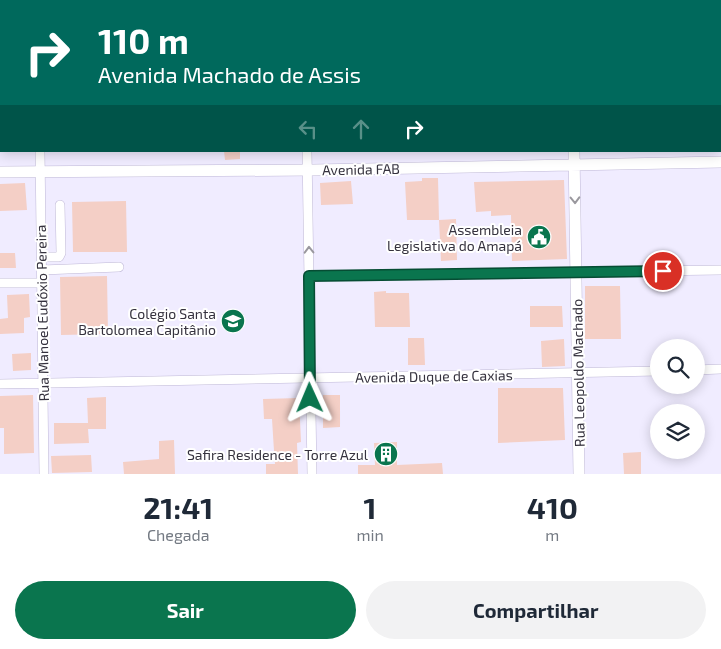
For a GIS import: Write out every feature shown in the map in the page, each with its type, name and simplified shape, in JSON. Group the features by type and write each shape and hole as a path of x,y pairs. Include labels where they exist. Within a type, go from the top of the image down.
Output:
{"main road":[{"name":"Rua Leopoldo Machado","path":"574,152 579,474"},
{"name":"Avenida FAB","path":"0,172 308,170 721,162"}],"street":[{"name":"Rua Manoel Eudóxio Pereira","path":"40,152 44,474"},
{"path":"307,152 312,474"},
{"path":"42,257 59,257 61,253 60,205"},
{"path":"42,270 119,267"},
{"path":"309,276 721,270"},
{"path":"0,283 42,283"},
{"path":"705,370 721,370"},
{"name":"Avenida Duque de Caxias","path":"0,384 650,371"}],"building":[{"path":"224,152 240,152 240,159 225,160"},
{"path":"422,178 438,178 439,220 407,220 405,182 422,181"},
{"name":"Assembleia Legislativa do Amapá","path":"564,180 567,259 512,261 511,215 491,216 491,211 476,212 474,182"},
{"path":"351,181 353,204 321,205 320,183"},
{"path":"25,183 27,210 0,211 0,184"},
{"path":"126,201 127,252 73,252 72,202"},
{"path":"456,219 457,260 441,261 439,220"},
{"path":"0,253 15,253 16,268 0,268"},
{"path":"107,276 108,334 61,335 60,277"},
{"path":"585,286 620,286 621,339 585,339"},
{"path":"386,291 386,293 409,293 410,327 375,327 374,292"},
{"path":"29,294 30,317 24,318 24,333 0,334 0,319 8,318 7,295"},
{"path":"530,306 562,306 563,327 530,327"},
{"path":"408,338 424,338 425,365 408,365"},
{"path":"564,339 565,366 542,367 541,341"},
{"path":"31,353 31,370 13,371 12,354"},
{"path":"498,388 563,388 565,440 498,443"},
{"path":"33,395 34,453 4,454 4,428 0,428 0,396"},
{"path":"323,395 340,395 340,427 323,428"},
{"path":"106,397 106,429 88,429 89,443 54,444 54,423 88,423 87,398"},
{"path":"299,398 301,442 297,443 298,474 266,474 266,464 275,464 272,419 264,419 263,399"},
{"path":"174,440 175,474 124,474 123,462 159,459 159,441"},
{"path":"397,442 397,465 442,463 443,474 358,474 358,465 375,465 374,443"},
{"path":"641,452 641,474 624,474 623,453"},
{"path":"91,455 92,472 52,473 51,456"}],"place":[{"name":"Assembleia Legislativa do Amapá","path":"539,237"},
{"name":"Colégio Santa Bartolomea Capitânio","path":"233,321"},
{"name":"Safira Residence - Torre Azul","path":"386,454"}],"route":[{"path":"310,398 309,276 663,271"}]}
